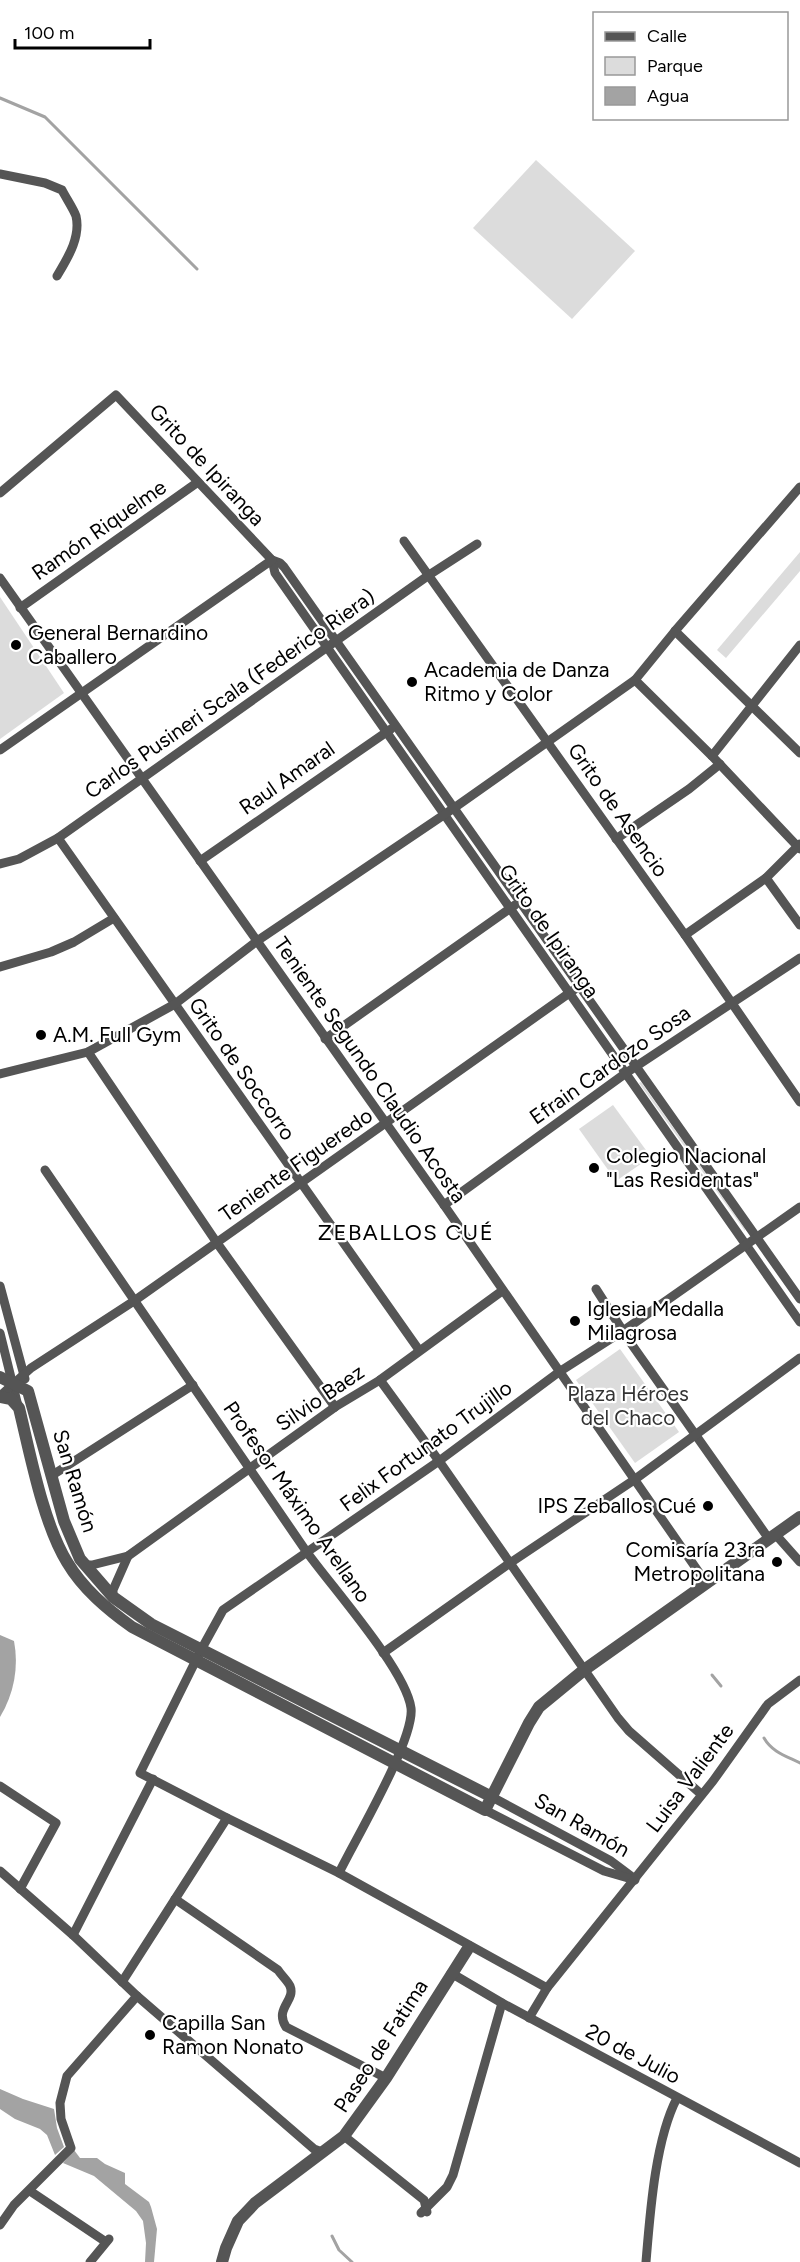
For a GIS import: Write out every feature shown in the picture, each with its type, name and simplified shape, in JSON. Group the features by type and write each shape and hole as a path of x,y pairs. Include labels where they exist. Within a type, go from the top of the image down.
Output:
{"street":[{"path":"0,174 45,183 62,190 76,217 76,234 74,248 57,276"},
{"name":"Grito de Ipiranga","path":"0,493 116,395 272,560 284,567 800,1299"},
{"name":"Ramón Riquelme","path":"20,608 198,482"},
{"path":"0,1074 88,1052 175,1004 257,941 454,808 635,680 800,487"},
{"name":"Grito de Asencio","path":"404,541 685,935 800,1102"},
{"name":"Carlos Pusineri Scala (Federico Riera)","path":"0,864 19,859 58,838 429,575 477,544"},
{"path":"0,750 272,560"},
{"name":"Grito de Ipiranga","path":"272,560 275,573 800,1322"},
{"name":"Teniente Segundo Claudio Acosta","path":"0,578 385,1125 444,1205 707,1584"},
{"path":"675,631 800,753"},
{"path":"712,756 800,645"},
{"path":"635,680 799,847 766,878 685,935"},
{"name":"Raul Amaral","path":"200,861 396,726"},
{"path":"616,839 689,789 720,764"},
{"name":"Grito de Soccorro","path":"58,838 419,1350"},
{"path":"766,878 800,925"},
{"path":"325,1039 520,902"},
{"path":"0,967 51,952 74,942 114,918"},
{"name":"Efrain Cardozo Sosa","path":"444,1205 636,1066 800,958"},
{"name":"Teniente Figueredo","path":"0,1397 14,1374 134,1301 579,986"},
{"path":"88,1052 217,1243 335,1407"},
{"name":"Profesor Máximo Arellano","path":"45,1170 308,1552 383,1653 407,1692 412,1710 401,1751 339,1872"},
{"name":"Felix Fortunato Trujillo","path":"153,1779 140,1773 223,1610 439,1461 559,1372 623,1331 800,1207"},
{"name":"San Ramón","path":"0,1286 18,1408 52,1528 66,1562 87,1589 109,1611 132,1628 199,1655 492,1797 611,1861 635,1880"},
{"path":"597,1290 623,1331 773,1537 800,1562"},
{"name":"Silvio Baez","path":"85,1565 128,1556 335,1407 380,1380 502,1291"},
{"name":"San Ramón","path":"0,1333 14,1374 28,1390 64,1521 80,1559 113,1597 199,1655 395,1764 604,1871 635,1880"},
{"path":"383,1653 510,1563 634,1480 800,1358"},
{"path":"380,1380 629,1731 701,1794"},
{"path":"51,1476 192,1385"},
{"path":"0,1397 11,1399 18,1408"},
{"path":"485,1810 539,1707 584,1670 800,1517"},
{"path":"113,1597 113,1590 128,1556"},
{"name":"Luisa Valiente","path":"529,2018 547,1989 635,1880 768,1704 800,1680"},
{"path":"73,1935 153,1779 339,1872 547,1989"},
{"path":"0,1786 56,1823 20,1889"},
{"path":"122,1982 227,1818"},
{"path":"0,1871 73,1935 137,1996 314,2149 322,2152"},
{"path":"175,1899 278,1970 290,1986 291,1994 282,2012 282,2021 286,2027 386,2078"},
{"name":"Paseo de Fatima","path":"222,2262 238,2221 255,2203 344,2136 386,2078 469,1947"},
{"name":"20 de Julio","path":"451,1973 529,2018 800,2163"},
{"path":"0,2224 14,2205 71,2148 61,2119 60,2103 67,2076 137,1996"},
{"path":"344,2136 424,2200 425,2212 447,2187 453,2175 502,2003"},
{"path":"646,2262 655,2178 668,2119 677,2098"},
{"path":"30,2190 107,2240 90,2262"}],"green space":[{"path":"536,160 635,251 572,319 473,228"},
{"path":"800,552 800,571 726,658 717,650"},
{"name":"General Bernardino Caballero","path":"0,597 64,693 0,739"},
{"path":"641,1082 745,1229 745,1231 639,1083"},
{"path":"613,1105 651,1157 616,1181 579,1129"},
{"name":"Plaza Héroes del Chaco","path":"620,1349 679,1432 635,1463 576,1380"}],"water":[{"path":"0,1635 14,1641 16,1661 12,1690 0,1717"},
{"path":"0,2089 54,2109 57,2128 64,2147 55,2155 47,2135 40,2129 15,2119 0,2109"},
{"path":"74,2150 80,2158 97,2158 125,2173 125,2184 149,2202 157,2229 154,2262 145,2262 146,2243 143,2221 136,2211 94,2176 63,2163"}],"waterway":[{"path":"0,98 45,117 197,269"},
{"path":"712,1675 721,1686"},
{"path":"764,1738 775,1750 800,1763"},
{"path":"332,2236 339,2250 352,2262"}],"place":[{"name":"General Bernardino Caballero","path":"16,645"},
{"name":"Academia de Danza Ritmo y Color","path":"412,682"},
{"name":"A.M. Full Gym","path":"41,1035"},
{"name":"Colegio Nacional \"Las Residentas\"","path":"594,1168"},
{"name":"Iglesia Medalla Milagrosa","path":"575,1321"},
{"name":"IPS Zeballos Cué","path":"708,1506"},
{"name":"Comisaría 23ra Metropolitana","path":"777,1562"},
{"name":"Capilla San Ramon Nonato","path":"150,2035"}],"district":[{"name":"ZEBALLOS CUÉ","path":"406,1232"}]}
